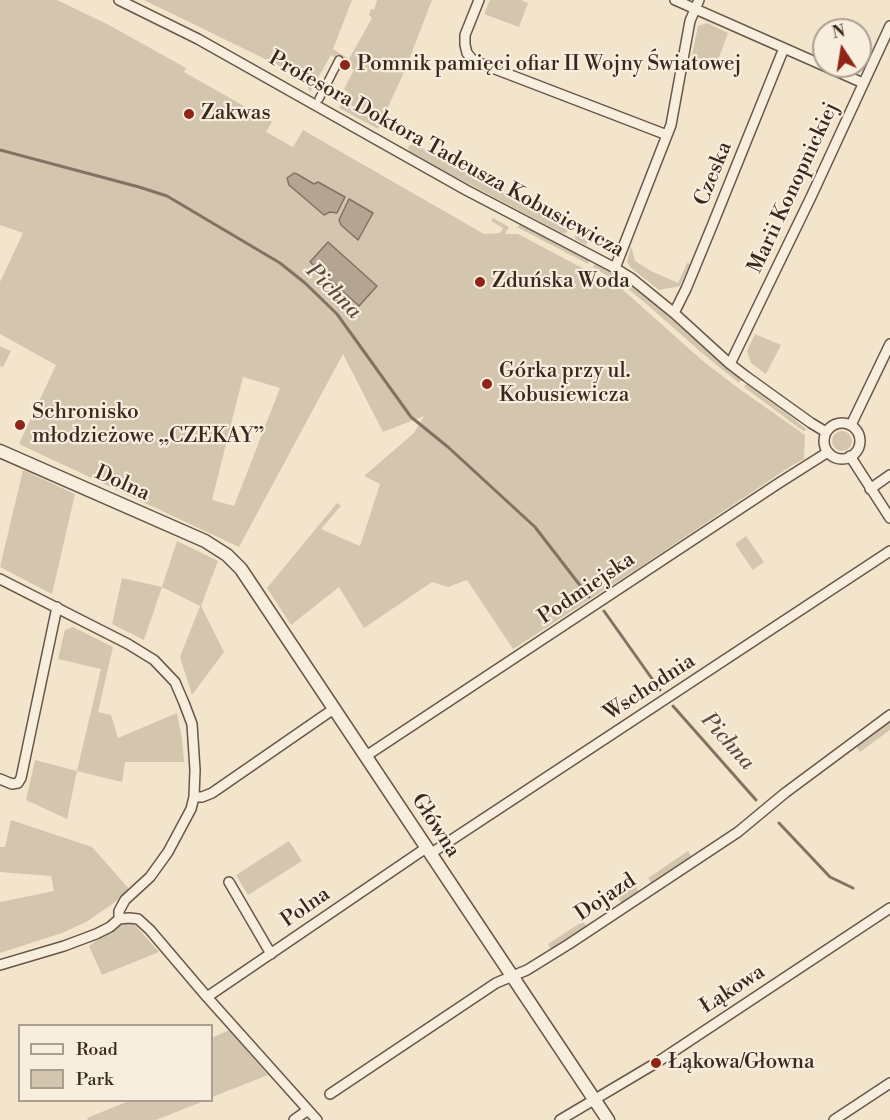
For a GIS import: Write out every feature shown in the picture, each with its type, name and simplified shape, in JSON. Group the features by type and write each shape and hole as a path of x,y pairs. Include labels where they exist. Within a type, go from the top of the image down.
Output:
{"street":[{"name":"Profesora Doktora Tadeusza Kobusiewicza","path":"119,0 198,39 466,190 615,268 674,313 730,364 826,432"},
{"path":"479,0 465,35 467,52 472,59 667,135"},
{"path":"675,0 697,5 784,48 863,83"},
{"path":"615,268 671,125 690,21 697,5"},
{"name":"Marii Konopnickiej","path":"730,364 796,229 890,26"},
{"name":"Czeska","path":"674,313 686,290 784,48"},
{"path":"319,99 339,60"},
{"path":"851,425 890,344"},
{"path":"840,423 851,425 858,433 860,444 855,453 838,458 828,452 824,442 829,428 840,423"},
{"name":"Dolna","path":"0,451 205,541 227,555"},
{"name":"Podmiejska","path":"366,756 828,452"},
{"path":"850,456 890,518"},
{"path":"870,489 890,475"},
{"name":"Wschodnia","path":"428,851 890,551"},
{"name":"Główna","path":"227,555 251,582 608,1120"},
{"path":"0,579 128,644 153,660 175,682 192,724 195,770 191,809 168,852 150,877 125,900 119,911 119,919"},
{"path":"0,779 12,784 18,783 21,778 57,607"},
{"path":"194,797 212,794 335,708"},
{"name":"Dojazd","path":"330,1094 496,983 527,970 569,944 738,832 785,793 890,715"},
{"name":"Polna","path":"207,998 428,851"},
{"path":"230,882 271,954"},
{"name":"Łąkowa","path":"560,1120 656,1062 890,908"},
{"path":"0,965 96,934 119,919 138,919 317,1120"},
{"path":"834,1120 890,1083"},
{"path":"294,1120 308,1110"}],"green space":[{"path":"0,0 57,0 109,25 186,68 184,72 272,122 266,132 293,147 303,130 484,234 500,233 503,228 491,221 493,218 509,227 505,234 518,234 622,289 704,362 805,435 804,459 513,649 467,580 448,587 432,582 364,628 339,587 291,625 267,588 337,503 341,506 321,529 360,546 380,484 364,476 414,433 424,416 383,432 343,354 239,547 19,444 56,365 0,334 0,282 23,233 0,225","holes":["243,377 280,388 234,506 212,500"]},
{"path":"144,0 352,0 333,49 349,59 372,18 369,15 371,9 374,10 377,0 432,0 405,70 378,129 339,108 348,92 344,89 354,70 331,55 310,92 304,78"},
{"path":"490,0 521,0 528,3 519,27 484,14"},
{"path":"707,23 728,33 714,71 691,60 698,26"},
{"path":"410,145 415,145 567,221 570,225 569,230 562,233 450,174 409,151"},
{"path":"522,224 590,260 588,264 517,227"},
{"path":"579,227 590,238 586,245 575,239 575,233"},
{"path":"631,246 635,261 678,283 687,263 690,264 680,286 659,290 631,268 627,262"},
{"path":"596,263 650,300 742,379 739,383 643,301 593,267"},
{"path":"755,334 781,345 766,374 751,363 747,351"},
{"path":"0,346 11,351 3,367 0,366"},
{"path":"747,383 807,430 803,431 744,387"},
{"path":"838,431 846,431 852,437 852,445 846,451 838,451 832,445 832,437"},
{"path":"23,470 75,494 52,594 0,567"},
{"path":"746,536 764,562 753,570 735,544"},
{"path":"177,541 218,561 201,606 224,652 192,695 180,657 200,606 162,587"},
{"path":"122,578 162,587 144,640 112,624"},
{"path":"73,627 113,647 98,712 111,715 118,738 177,713 184,762 125,762 122,782 77,771 101,669 58,659 65,630"},
{"path":"888,721 890,730 860,752 855,745"},
{"path":"35,760 77,771 67,819 26,800"},
{"path":"11,820 92,847 130,890 86,922 62,933 0,953 0,902 54,891 51,876 0,872 0,847 5,847"},
{"path":"289,841 302,861 248,895 236,875"},
{"path":"688,851 692,858 653,884 651,883 648,878"},
{"path":"636,886 639,893 623,904 621,903 618,897"},
{"path":"583,921 587,927 551,949 548,944"},
{"path":"122,922 134,924 159,952 102,975 89,946"},
{"path":"229,1030 268,1075 213,1097 213,1038"},
{"path":"127,1102 201,1102 156,1120 88,1120 87,1118"}],"shaded area":[{"path":"294,173 314,184 318,182 345,197 337,213 330,212 324,215 289,185 287,178"},
{"path":"349,199 373,213 358,240 341,225 339,220"},
{"path":"328,242 377,286 359,306 310,262"}],"waterway":[{"name":"Pichna","path":"0,150 167,196 280,263 337,314 411,417 448,447 535,527 589,597"},
{"name":"Pichna","path":"604,611 660,690"},
{"name":"Pichna","path":"673,706 756,800"},
{"name":"Pichna","path":"779,823 830,877 853,888"}],"place":[{"name":"Pomnik pamięci ofiar II Wojny Światowej","path":"345,65"},
{"name":"Zakwas","path":"189,114"},
{"name":"Zduńska Woda","path":"480,282"},
{"name":"Górka przy ul. Kobusiewicza","path":"487,384"},
{"name":"Schronisko młodzieżowe „CZEKAY”","path":"20,425"},
{"name":"Łąkowa/Głowna","path":"656,1063"}]}
